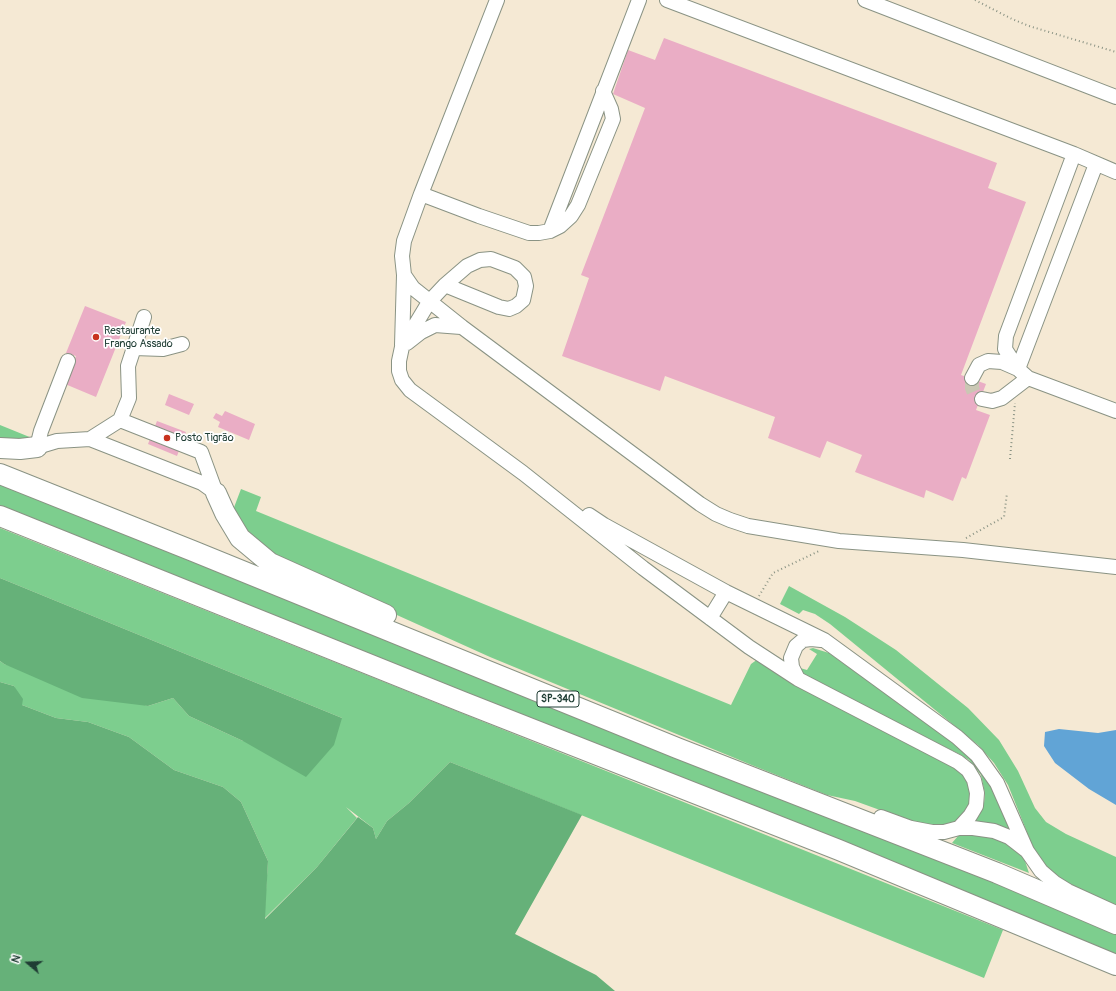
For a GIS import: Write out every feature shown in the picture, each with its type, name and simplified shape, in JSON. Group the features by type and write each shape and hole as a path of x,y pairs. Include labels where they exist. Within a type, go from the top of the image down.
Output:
{"highway":[{"path":"0,448 20,449 37,447"},
{"name":"SP-340","path":"0,474 677,748 997,873 1116,924"},
{"path":"216,493 225,513 240,538 270,563 474,655 613,712 677,748"},
{"path":"0,516 456,699 839,850 1116,965"}],"lane":[{"path":"497,0 404,241 402,256 404,275 402,347 399,361 399,371 402,380 410,390 523,473 643,568 710,618 798,679 958,762 968,770 974,780 977,793 976,806 970,816 959,828"},
{"path":"550,231 639,0"},
{"path":"667,0 1074,154 1116,172"},
{"path":"865,0 1116,96"},
{"path":"421,194 529,233 550,231 560,226 571,216 578,205 613,119 611,109 603,91"},
{"path":"1023,373 1005,348 1006,336 1074,154"},
{"path":"982,399 992,401 1002,398 1017,388 1096,164"},
{"path":"402,347 429,302 445,285 467,266 480,260 491,259 515,268 524,277 526,286 523,300 516,306 509,309 499,307 445,285"},
{"path":"404,275 413,288 462,328 700,504 716,514 748,526 839,541 963,550 1116,567"},
{"path":"90,439 120,420 129,398 128,366 144,317"},
{"path":"402,347 421,332 435,325 462,328"},
{"path":"134,348 163,349 182,344"},
{"path":"68,361 41,431 37,447 57,442 90,439 202,483 216,493"},
{"path":"972,378 978,365 988,361 1002,362 1023,373 1116,411"},
{"path":"120,420 201,452 216,493"},
{"path":"523,473 604,524 726,592 824,640 957,737 977,755 997,783 1027,851 1041,871 1055,883 1068,891 1116,913"},
{"path":"710,618 726,592"},
{"path":"798,679 792,667 791,658 796,646 804,640 824,640"},
{"path":"792,792 861,810 910,828 932,832 944,832 959,828 973,828 994,832 1009,837 1027,851"}],"path":[{"path":"975,0 1029,26 1116,52"},
{"path":"1010,459 1017,388"},
{"path":"963,550 964,539 1004,517 1007,493"},
{"path":"754,605 773,573 819,551"}],"green space":[{"path":"0,425 32,438 0,443"},
{"path":"0,482 1116,929 1116,957 0,510"},
{"path":"241,489 261,497 256,511 731,705 751,664 758,659 953,767 962,774 972,789 968,810 953,824 941,828 913,822 855,801 827,795 490,657 286,565 255,542 233,510"},
{"path":"0,528 1003,930 984,978 450,762 409,803 387,821 376,839 373,828 346,807 357,818 317,867 264,919 268,861 241,802 223,787 174,770 129,737 88,722 56,718 22,705 14,686 0,682 0,661 4,664 148,706 173,698 189,716 243,741 342,718 0,578"},
{"path":"0,578 342,718 334,745 306,777 243,741 189,716 173,698 148,706 82,698 4,664 0,661"},
{"path":"789,586 845,617 896,650 968,708 999,740 1018,771 1035,808 1046,822 1066,834 1116,857 1116,906 1081,891 1057,878 1047,869 1037,857 1008,785 994,763 978,745 830,624 815,614 803,610 799,614 780,604"},
{"path":"813,648 829,653 961,748 986,775 1014,835 974,823 982,810 985,794 981,775 969,760 803,675 800,668 807,670 817,654 809,649"},
{"path":"0,682 14,686 23,699 22,705 56,718 88,722 129,737 174,770 223,787 241,802 268,861 265,919 317,867 358,817 373,828 376,839 387,821 409,803 450,762 582,815 515,934 596,975 615,991 0,991"},
{"path":"963,833 985,833 1016,847 1024,858 1029,873 952,843"}],"water":[{"path":"1059,729 1098,733 1116,730 1116,805 1089,789 1055,763 1044,746 1045,732"}],"building":[{"path":"664,38 997,163 988,188 1026,202 961,375 986,384 976,410 990,415 966,479 962,477 953,501 926,490 924,498 855,472 862,455 827,441 820,458 768,438 775,417 665,376 660,391 562,356 589,278 581,275 645,108 613,94 628,50 655,60"},
{"name":"Restaurante Frango Assado","path":"85,306 126,322 96,397 65,384 76,356 66,353"},
{"path":"169,394 194,404 189,415 165,405"},
{"path":"225,411 255,424 249,440 218,427 220,422 213,418 216,413 222,416"},
{"name":"Posto Tigrão","path":"157,421 186,432 177,456 148,444"}],"tunnel":[{"path":"972,378 972,388 975,395 982,399"}],"place":[{"name":"Restaurante Frango Assado","path":"96,337"},
{"name":"Posto Tigrão","path":"167,438"}]}
